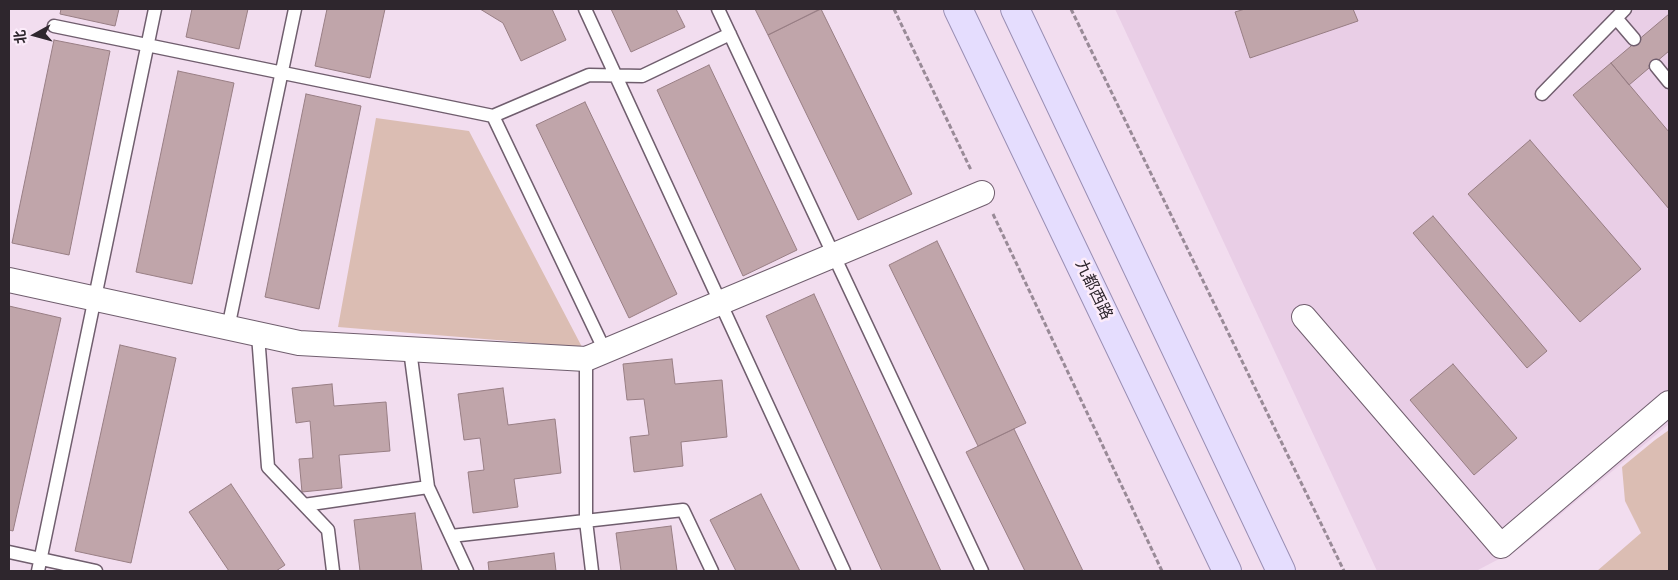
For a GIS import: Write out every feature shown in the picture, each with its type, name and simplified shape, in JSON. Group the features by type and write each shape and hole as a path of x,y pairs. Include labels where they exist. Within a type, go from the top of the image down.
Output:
{"main road":[{"name":"九都西路","path":"958,9 1227,571"},
{"path":"1015,9 1281,571"}],"street":[{"path":"9,280 299,344 410,350 595,355 982,193"},
{"path":"1304,316 1501,546 1669,403"}],"lane":[{"path":"40,565 155,9"},
{"path":"228,328 295,9"},
{"path":"585,9 844,571"},
{"path":"718,9 982,571"},
{"path":"1542,94 1620,13 1634,39"},
{"path":"54,26 493,116 589,75 642,76 730,34"},
{"path":"1656,66 1669,82"},
{"path":"493,116 595,355 586,521 592,571"},
{"path":"258,335 268,467 328,530 333,571"},
{"path":"410,350 428,486 467,571"},
{"path":"304,505 428,486"},
{"path":"451,536 683,510 712,571"},
{"path":"9,552 40,565 96,571"}],"path":[{"path":"894,9 1162,571"},
{"path":"1071,9 1344,571"}],"shaded area":[{"path":"1115,9 1669,9 1669,424 1520,548 1476,571 1377,571"},
{"path":"376,118 469,131 582,347 338,327"},
{"path":"1669,430 1669,571 1597,571 1641,533 1625,501 1622,467"}],"building":[{"path":"61,9 119,9 115,26 60,14"},
{"path":"192,9 248,9 239,49 186,37"},
{"path":"327,9 385,9 370,78 315,66"},
{"path":"480,9 552,9 566,40 521,61 503,23"},
{"path":"611,9 676,9 685,27 631,52"},
{"path":"755,9 820,9 768,35"},
{"path":"821,9 912,194 858,220 768,35"},
{"path":"1245,9 1353,9 1358,21 1250,58 1235,12"},
{"path":"1669,14 1669,51 1629,85 1611,63"},
{"path":"54,40 110,51 69,255 12,243"},
{"path":"1611,63 1669,132 1669,209 1573,95"},
{"path":"709,65 797,250 743,276 657,90"},
{"path":"178,71 234,83 192,284 136,272"},
{"path":"306,94 361,106 319,309 265,297"},
{"path":"585,102 677,294 629,318 536,125"},
{"path":"1530,140 1641,269 1580,322 1468,194"},
{"path":"1433,216 1547,351 1527,368 1413,233"},
{"path":"937,241 1026,423 978,446 889,265"},
{"path":"814,294 941,571 882,571 766,316"},
{"path":"9,306 61,318 13,531 9,530"},
{"path":"120,345 176,358 131,563 75,551"},
{"path":"672,359 675,384 722,380 727,437 681,442 683,466 634,472 630,437 649,435 644,399 627,400 623,364"},
{"path":"1453,364 1517,438 1474,475 1410,400"},
{"path":"332,384 334,406 386,402 390,451 339,455 342,488 302,492 299,459 313,458 310,421 296,423 292,388"},
{"path":"503,388 508,425 555,419 561,473 514,479 518,507 473,513 468,472 484,470 480,438 464,440 458,394"},
{"path":"1014,429 1083,571 1025,571 966,452"},
{"path":"231,484 285,565 276,571 229,571 189,512"},
{"path":"761,494 800,571 736,571 710,520"},
{"path":"415,513 422,571 360,571 354,520"},
{"path":"671,526 677,571 621,571 616,533"},
{"path":"554,553 556,571 489,571 488,562"}]}
